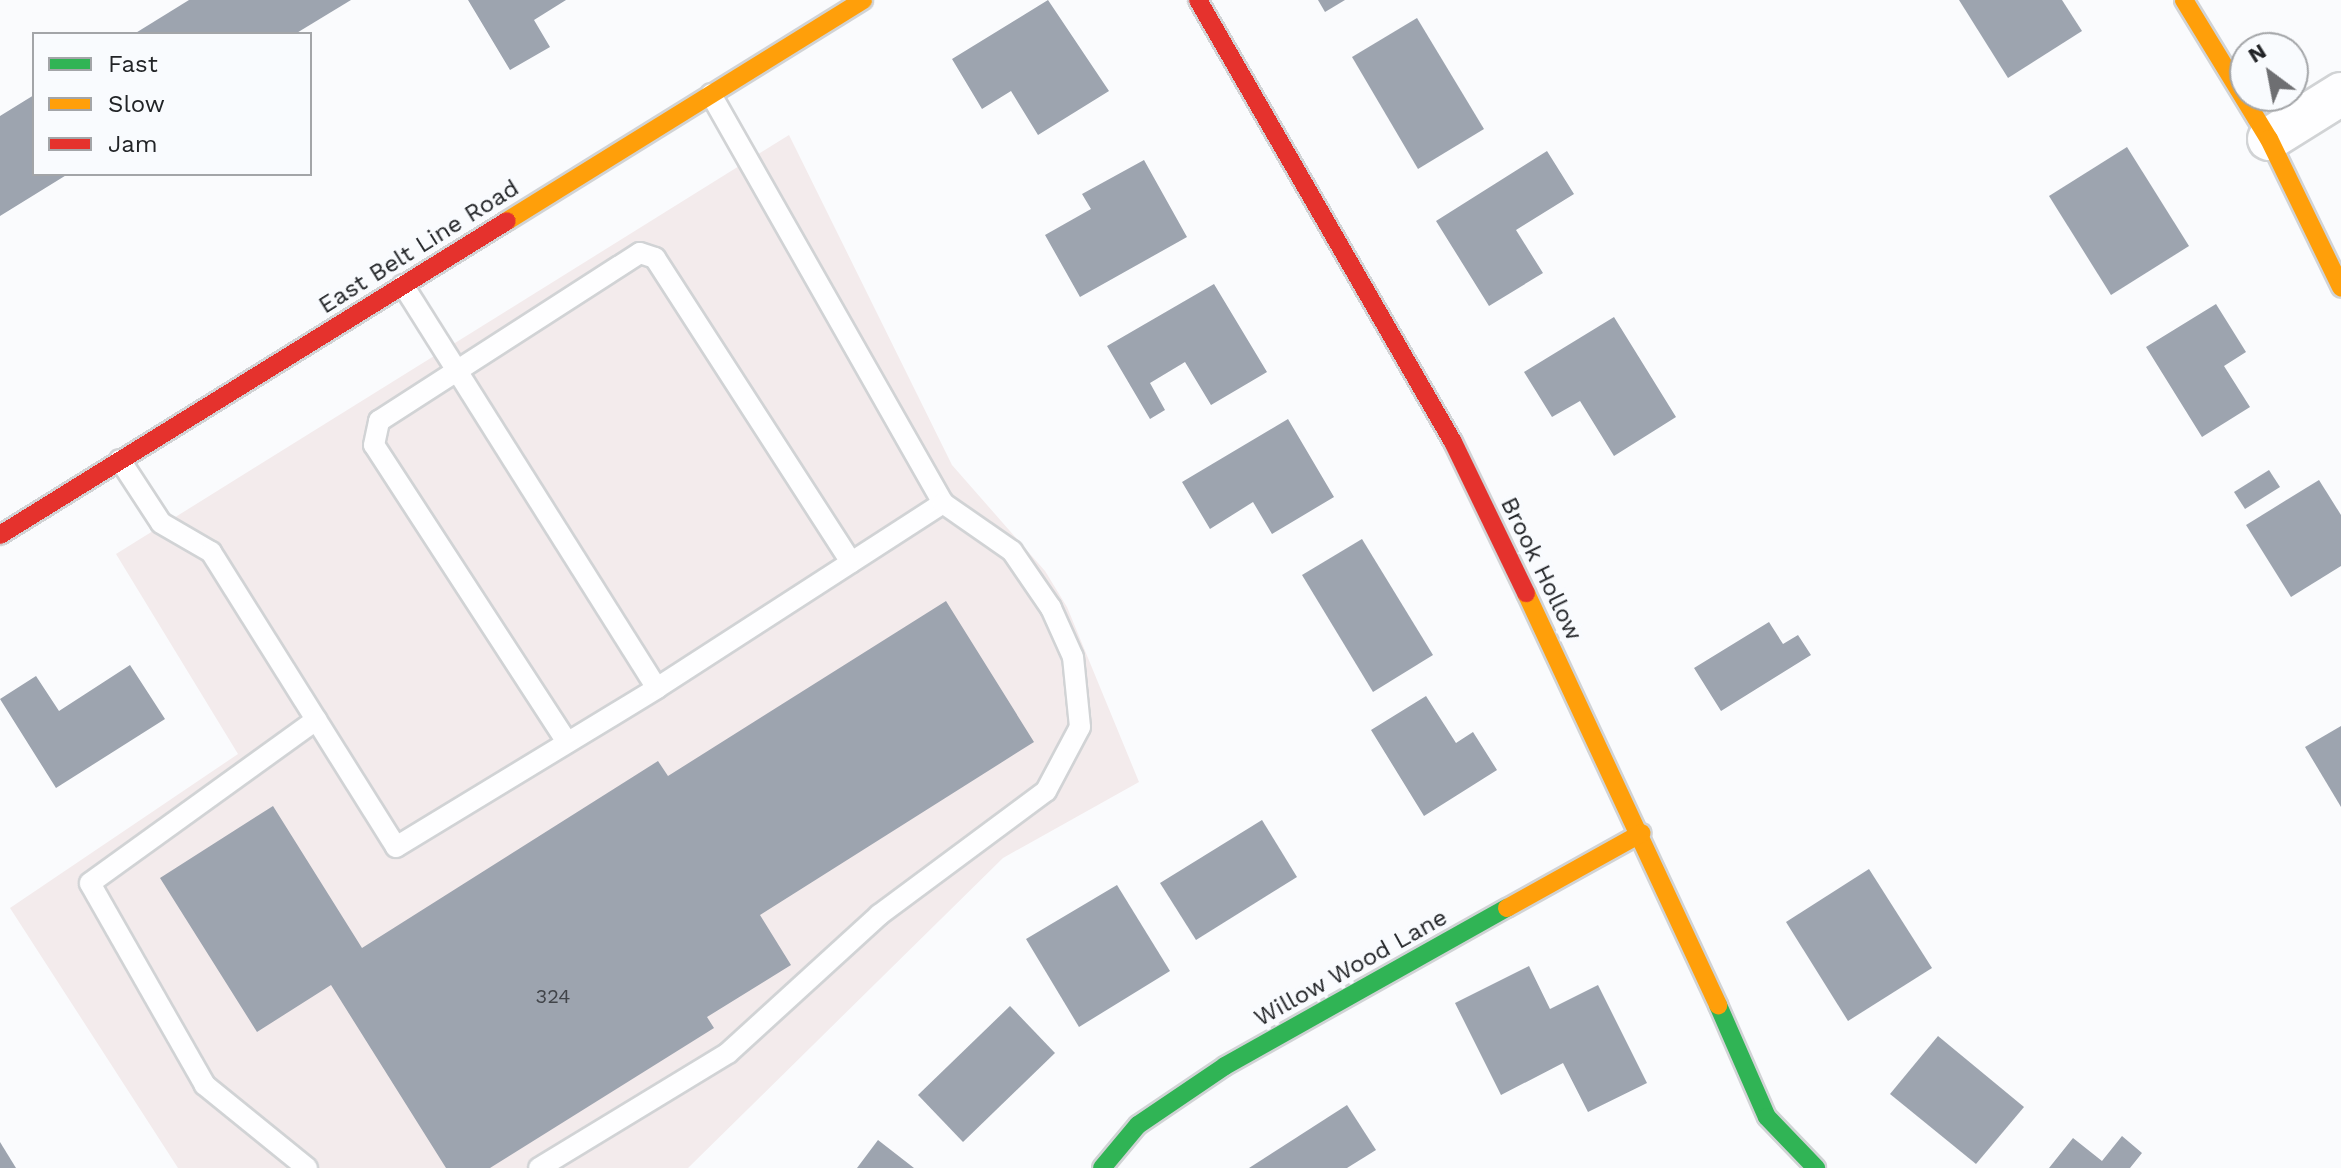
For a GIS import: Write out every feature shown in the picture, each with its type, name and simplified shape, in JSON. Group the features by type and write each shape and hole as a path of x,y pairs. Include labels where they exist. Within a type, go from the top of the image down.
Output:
{"street":[{"name":"East Belt Line Road","path":"0,535 863,0"},
{"name":"Brook Hollow","path":"1198,0 1453,442 1642,833 1767,1117 1816,1168"},
{"path":"2184,0 2269,139 2341,287"},
{"path":"2269,139 2341,94"},
{"name":"Willow Wood Lane","path":"1102,1168 1138,1125 1225,1066 1642,833"}],"lane":[{"path":"539,1168 728,1053 879,915 1046,791 1080,727 1073,657 1051,608 1012,551 943,503 711,94"},
{"path":"567,742 374,445 379,421 640,253 655,258 851,562"},
{"path":"403,285 657,688"},
{"path":"120,460 161,523 211,552 396,847 657,688 943,503"},
{"path":"307,1168 205,1085 90,883 316,720"}],"shaded area":[{"path":"789,135 952,465 1045,571 1067,607 1139,782 1003,858 688,1168 178,1168 10,908 238,754 116,554"}],"building":[{"path":"189,0 351,0 298,32 137,32"},
{"path":"468,0 566,0 534,20 550,47 510,70"},
{"path":"1048,0 1109,91 1038,135 1011,91 982,109 952,59"},
{"path":"1318,0 1345,0 1325,12"},
{"path":"1959,0 2062,0 2082,31 2008,78"},
{"path":"1417,18 1484,129 1418,169 1352,57"},
{"path":"32,96 32,176 65,176 0,216 0,116"},
{"path":"2127,147 2189,246 2111,295 2049,196"},
{"path":"1547,151 1574,194 1516,230 1543,273 1489,306 1436,221"},
{"path":"1144,160 1187,237 1080,297 1045,235 1091,209 1082,194"},
{"path":"1214,284 1267,372 1211,405 1185,362 1150,383 1165,410 1150,419 1107,346"},
{"path":"2216,304 2246,352 2224,366 2250,407 2202,437 2146,347"},
{"path":"1614,317 1676,417 1614,456 1580,401 1552,417 1524,372"},
{"path":"1288,419 1334,497 1272,534 1253,502 1210,529 1182,482"},
{"path":"2269,470 2280,487 2245,509 2234,492"},
{"path":"2319,480 2341,515 2341,566 2291,597 2246,525"},
{"path":"1362,539 1433,655 1373,692 1302,575"},
{"path":"946,601 1034,742 760,915 791,965 707,1017 714,1028 490,1168 446,1168 331,985 257,1032 160,878 273,806 362,948 658,761 668,776"},
{"path":"1769,622 1783,644 1798,635 1811,655 1721,711 1694,668"},
{"path":"130,665 165,719 56,788 0,699 36,676 59,711"},
{"path":"1426,696 1456,743 1473,732 1497,770 1424,816 1371,730"},
{"path":"2341,726 2341,807 2305,747"},
{"path":"1262,820 1297,877 1196,940 1160,883"},
{"path":"1869,869 1932,968 1848,1021 1786,922"},
{"path":"1117,885 1170,971 1079,1027 1026,939"},
{"path":"1529,966 1550,1009 1598,985 1647,1083 1588,1112 1563,1063 1501,1095 1455,1003"},
{"path":"1010,1006 1055,1053 963,1142 918,1095"},
{"path":"1938,1036 2024,1107 1976,1164 1890,1094"},
{"path":"1347,1105 1376,1150 1347,1168 1249,1168"},
{"path":"2122,1136 2142,1153 2130,1168 2049,1168 2073,1138 2102,1161"},
{"path":"878,1140 914,1168 857,1168"},
{"path":"0,1142 16,1168 0,1168"}],"traffic: fast":[{"path":"1102,1168 1138,1125 1225,1066 1507,908"},
{"path":"1718,1005 1767,1117 1816,1168"}],"traffic: slow":[{"path":"507,221 863,0"},
{"path":"2184,0 2269,139 2341,287"},
{"path":"1526,593 1718,1005"},
{"path":"1507,908 1642,833"}],"traffic: jam":[{"path":"1198,0 1453,442 1526,593"},
{"path":"0,535 507,221"}]}
